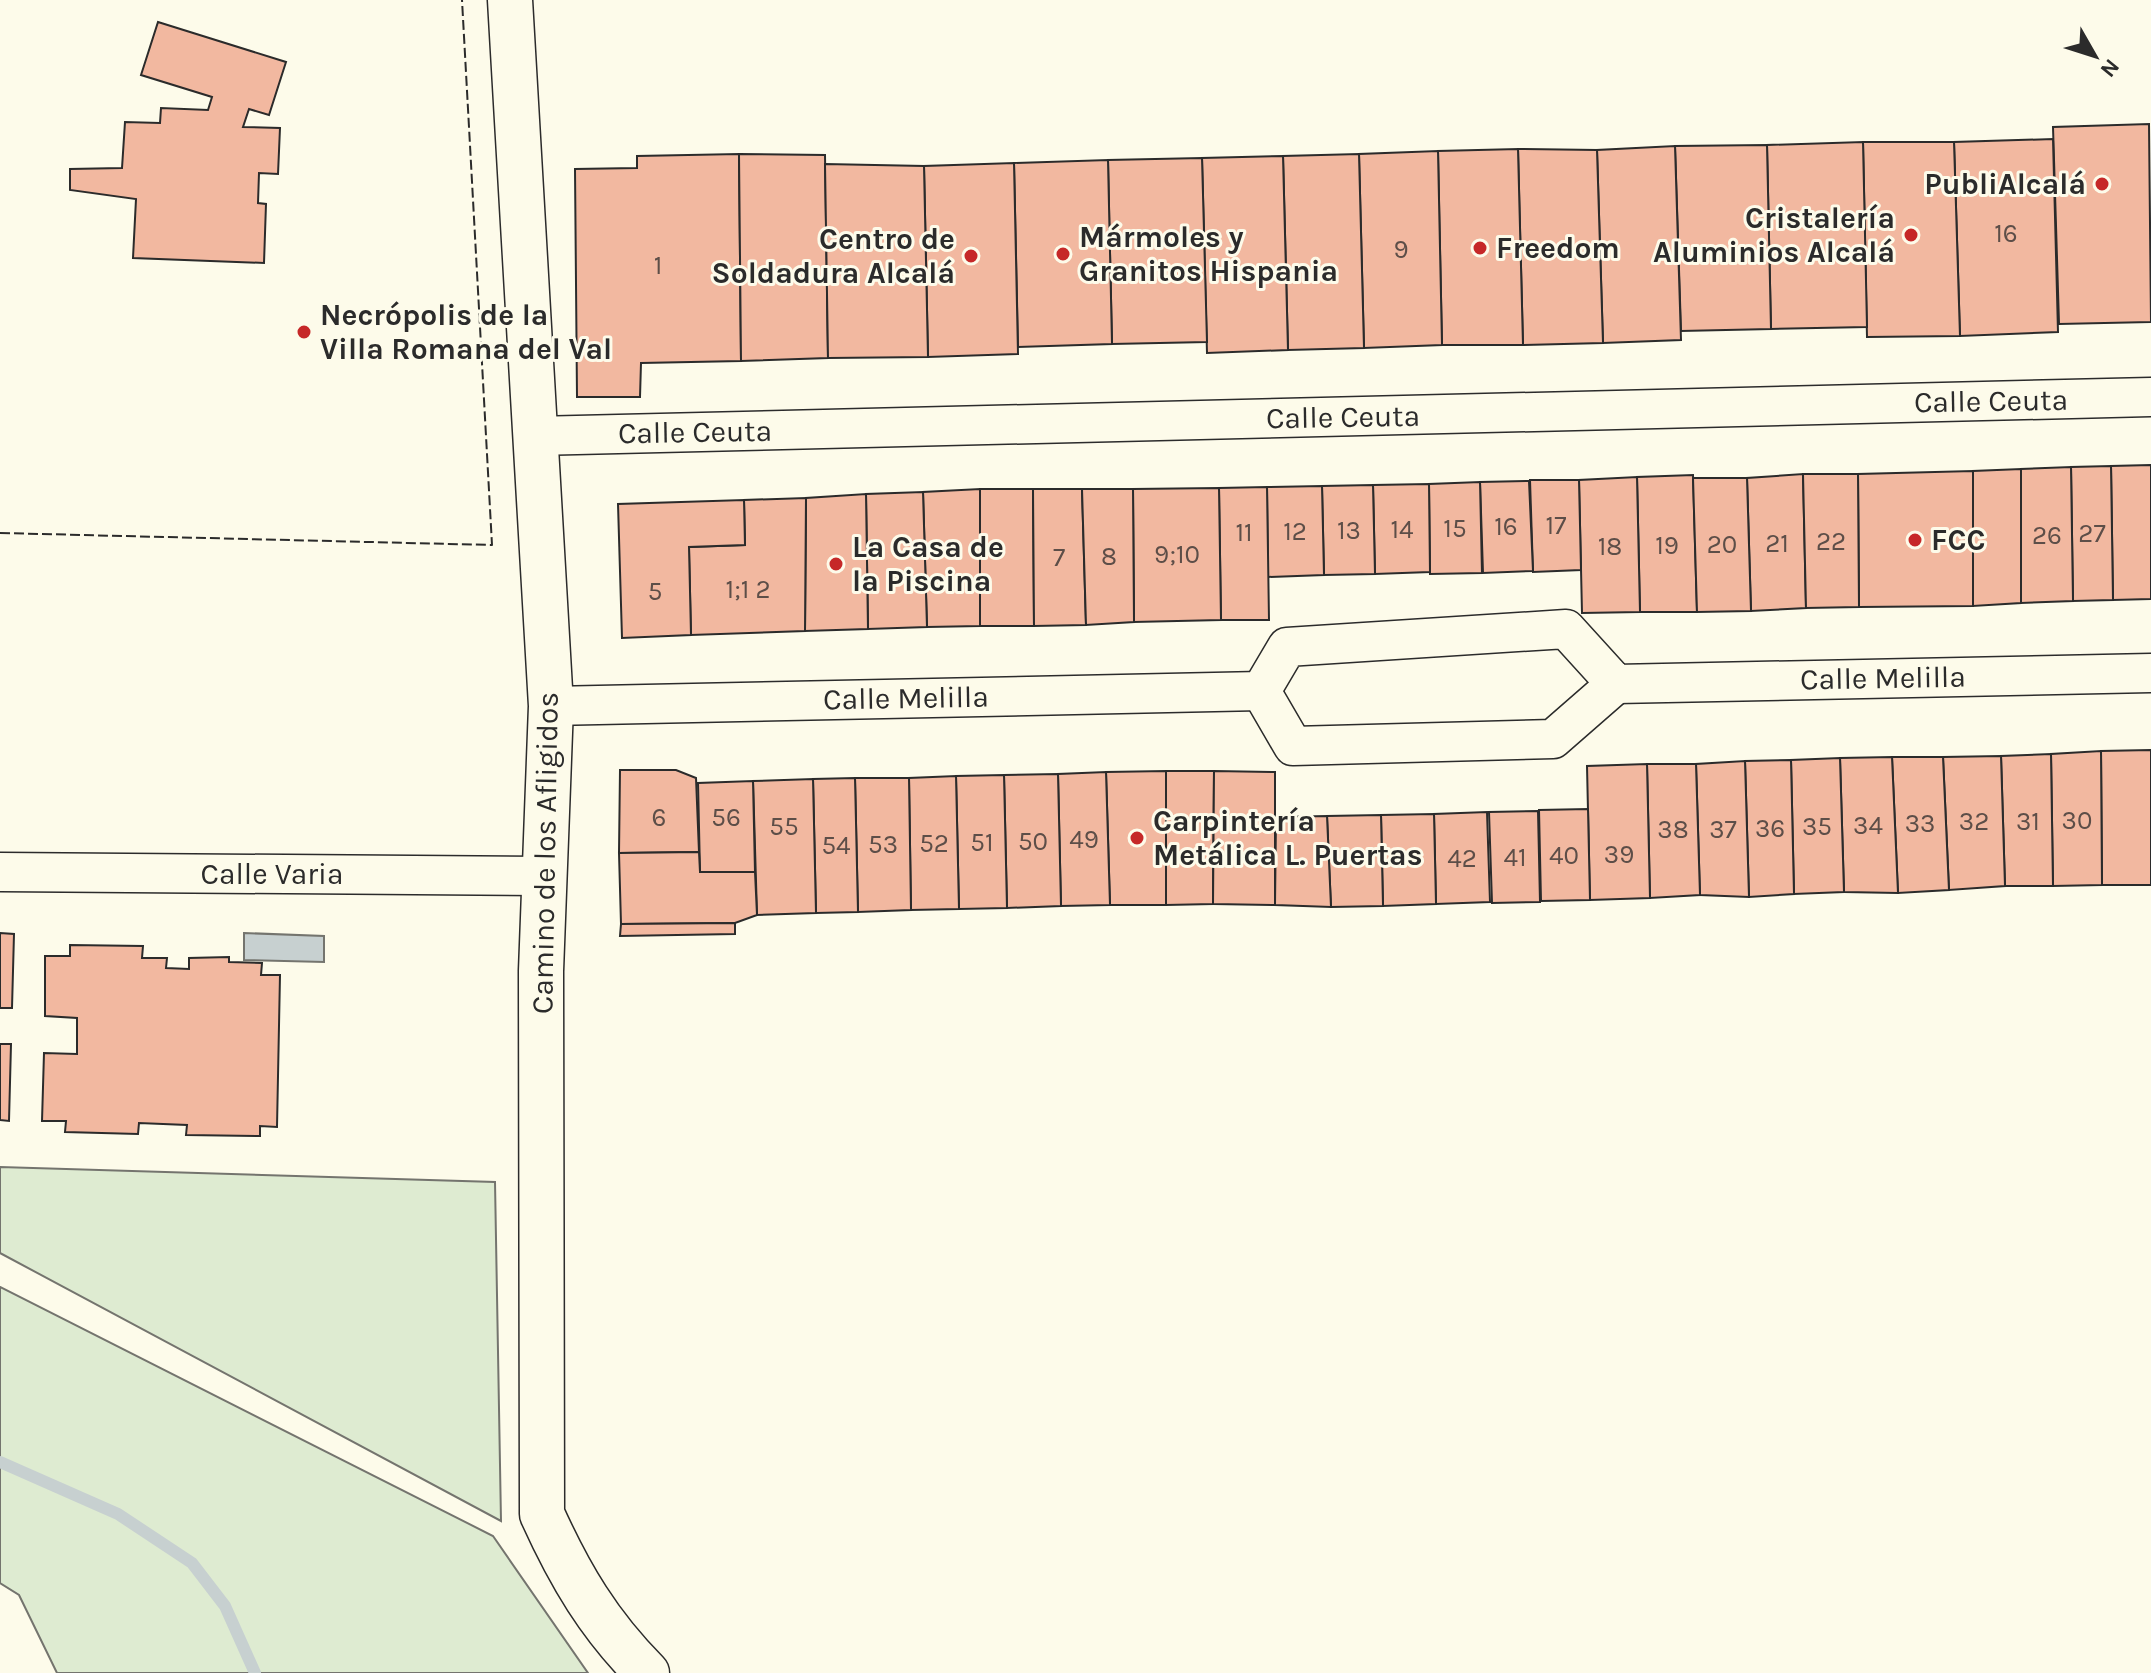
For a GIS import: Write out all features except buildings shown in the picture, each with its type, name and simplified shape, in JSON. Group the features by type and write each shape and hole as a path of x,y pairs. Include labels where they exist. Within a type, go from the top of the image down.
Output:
{"street":[{"name":"Camino de los Afligidos","path":"510,0 551,706 544,876 542,1514 570,1576 618,1643 647,1673"},
{"name":"Calle Ceuta","path":"535,436 2151,397"},
{"path":"1566,629 1616,684 1553,739 1293,746 1261,691 1287,647 1566,629"},
{"name":"Calle Melilla","path":"1616,684 2151,673"},
{"name":"Calle Melilla","path":"551,706 1261,691"},
{"name":"Calle Varia","path":"0,872 544,876"}],"green space":[{"path":"0,1167 495,1182 501,1521 0,1253"},
{"path":"0,1287 493,1536 588,1673 57,1673 19,1595 0,1583"}],"shaded area":[{"path":"244,933 324,936 324,962 244,960"}],"waterway":[{"path":"0,1462 118,1514 192,1563 225,1606 255,1673"}],"fence":[{"path":"0,533 492,545 462,0"}],"place":[{"name":"PubliAlcalá","path":"2102,184"},
{"name":"Cristalería Aluminios Alcalá","path":"1911,235"},
{"name":"Freedom","path":"1480,248"},
{"name":"Mármoles y Granitos Hispania","path":"1063,254"},
{"name":"Centro de Soldadura Alcalá","path":"971,256"},
{"name":"Necrópolis de la Villa Romana del Val","path":"304,332"},
{"name":"FCC","path":"1915,540"},
{"name":"La Casa de la Piscina","path":"836,564"},
{"name":"Carpintería Metálica L. Puertas","path":"1137,838"}]}
